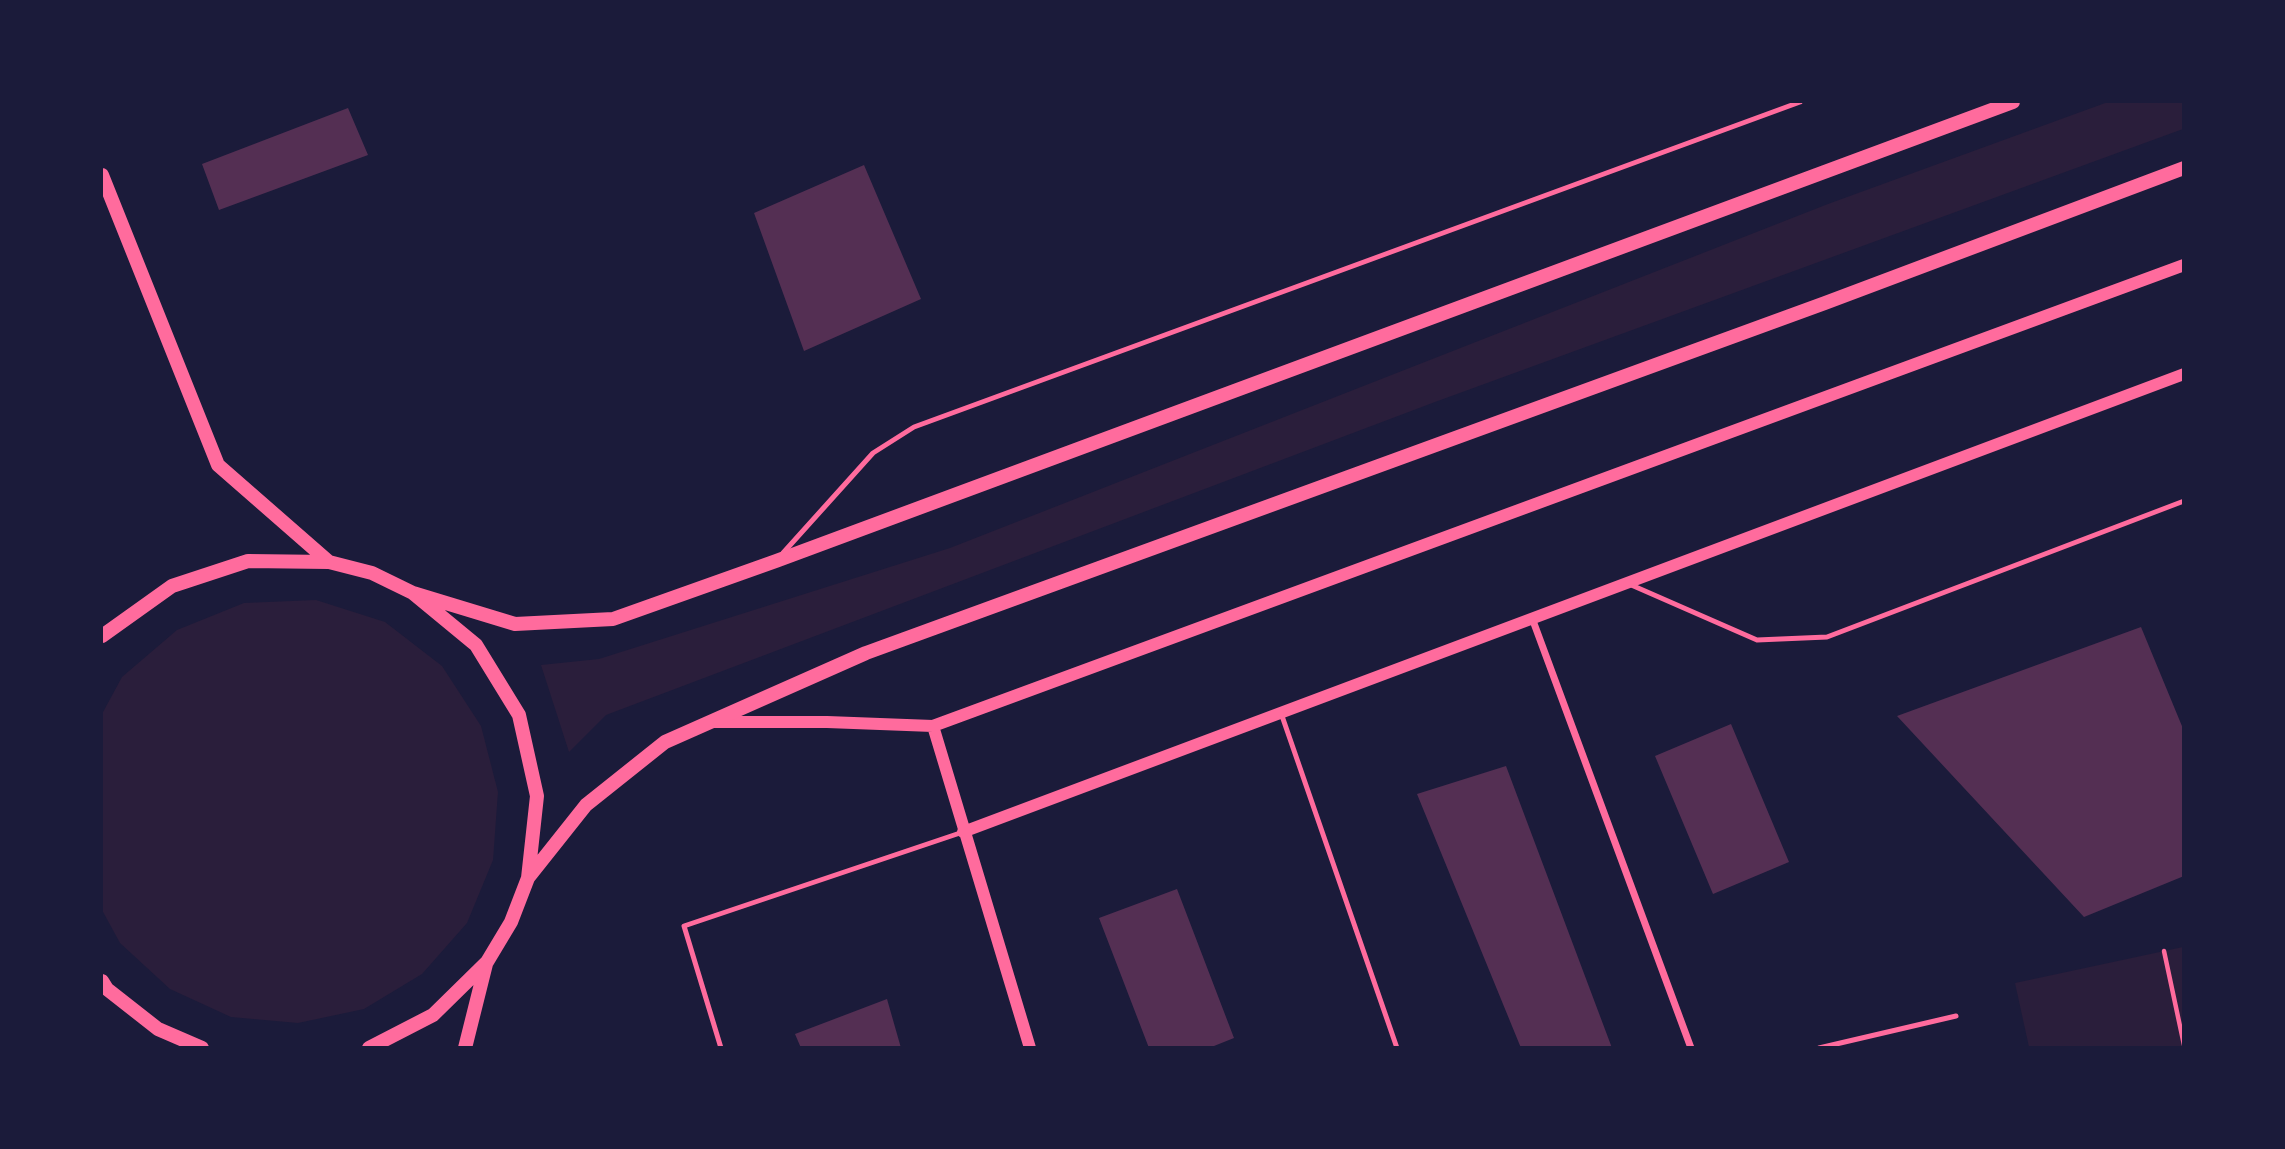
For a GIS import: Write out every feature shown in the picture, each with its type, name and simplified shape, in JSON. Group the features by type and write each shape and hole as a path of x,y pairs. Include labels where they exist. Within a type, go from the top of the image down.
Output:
{"main road":[{"path":"102,636 172,586 248,561 329,562 372,573 413,593 515,624 613,618 776,561 2013,102"},
{"path":"528,878 586,805 664,741 866,653 1812,307 2183,168"},
{"path":"102,175 218,464 329,562"},
{"path":"369,1048 433,1015 487,962 511,922 528,878 537,796 519,715 476,645 413,593"},
{"path":"465,1048 487,962"},
{"path":"103,986 158,1029 202,1048"}],"street":[{"path":"708,722 827,722 933,726 2183,265"},
{"path":"963,832 2183,374"},
{"path":"1532,618 1691,1048"},
{"path":"933,726 1030,1048"}],"lane":[{"path":"776,561 873,453 914,427 1800,102"},
{"path":"1626,583 1757,640 1827,637 2183,501"},
{"path":"1281,713 1397,1048"},
{"path":"721,1048 684,926 963,832"},
{"path":"1819,1048 1956,1016"}],"path":[{"path":"2164,951 2183,1045"}],"shaded area":[{"path":"2108,102 2183,102 2183,129 1435,402 606,715 569,752 541,665 599,659 950,548 1828,204"},
{"path":"316,600 385,622 442,666 481,726 498,792 493,860 467,923 422,974 364,1009 298,1023 231,1017 170,989 120,943 102,910 102,714 122,677 177,630 244,603"},
{"path":"2183,947 2183,1047 2029,1047 2015,983"}],"building":[{"path":"348,108 368,155 219,210 202,164"},
{"path":"864,165 921,299 804,351 754,213"},
{"path":"2141,627 2184,731 2184,876 2084,917 1897,716"},
{"path":"1731,724 1789,862 1713,894 1655,756"},
{"path":"1506,766 1612,1048 1521,1048 1417,794"},
{"path":"1177,889 1234,1038 1209,1048 1149,1048 1099,918"},
{"path":"887,999 901,1048 801,1048 795,1034"}]}
